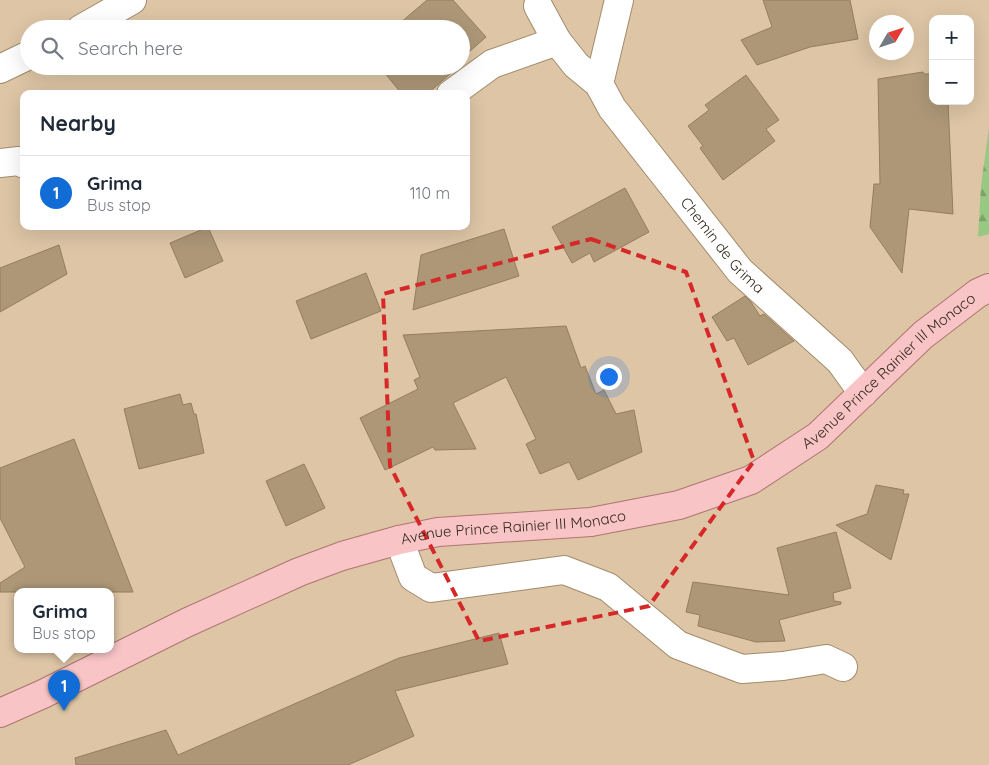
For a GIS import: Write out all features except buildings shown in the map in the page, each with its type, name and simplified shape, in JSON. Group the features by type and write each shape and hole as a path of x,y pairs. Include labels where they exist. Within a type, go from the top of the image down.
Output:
{"main road":[{"name":"Avenue Prince Rainier III Monaco","path":"0,713 43,694 188,622 299,572 342,556 399,540 438,532 591,522 679,505 751,480 818,436 923,335 978,293 989,288"}],"lane":[{"path":"97,20 132,0"},
{"path":"599,84 619,0"},
{"name":"Chemin de Grima","path":"538,6 557,41 576,66 599,84 612,108 740,271 840,361 863,393"},
{"path":"456,90 492,64 557,41"},
{"path":"0,69 20,59"},
{"path":"0,164 20,162"},
{"path":"399,540 413,576 431,588 564,570 608,587 678,644 742,670 826,660 842,667"}],"highlighted area":[{"path":"591,239 686,272 754,461 649,606 479,641 390,466 383,294"}],"green space":[{"path":"989,127 989,234 978,237 981,186"}],"place":[{"name":"Grima","path":"64,711"}]}
